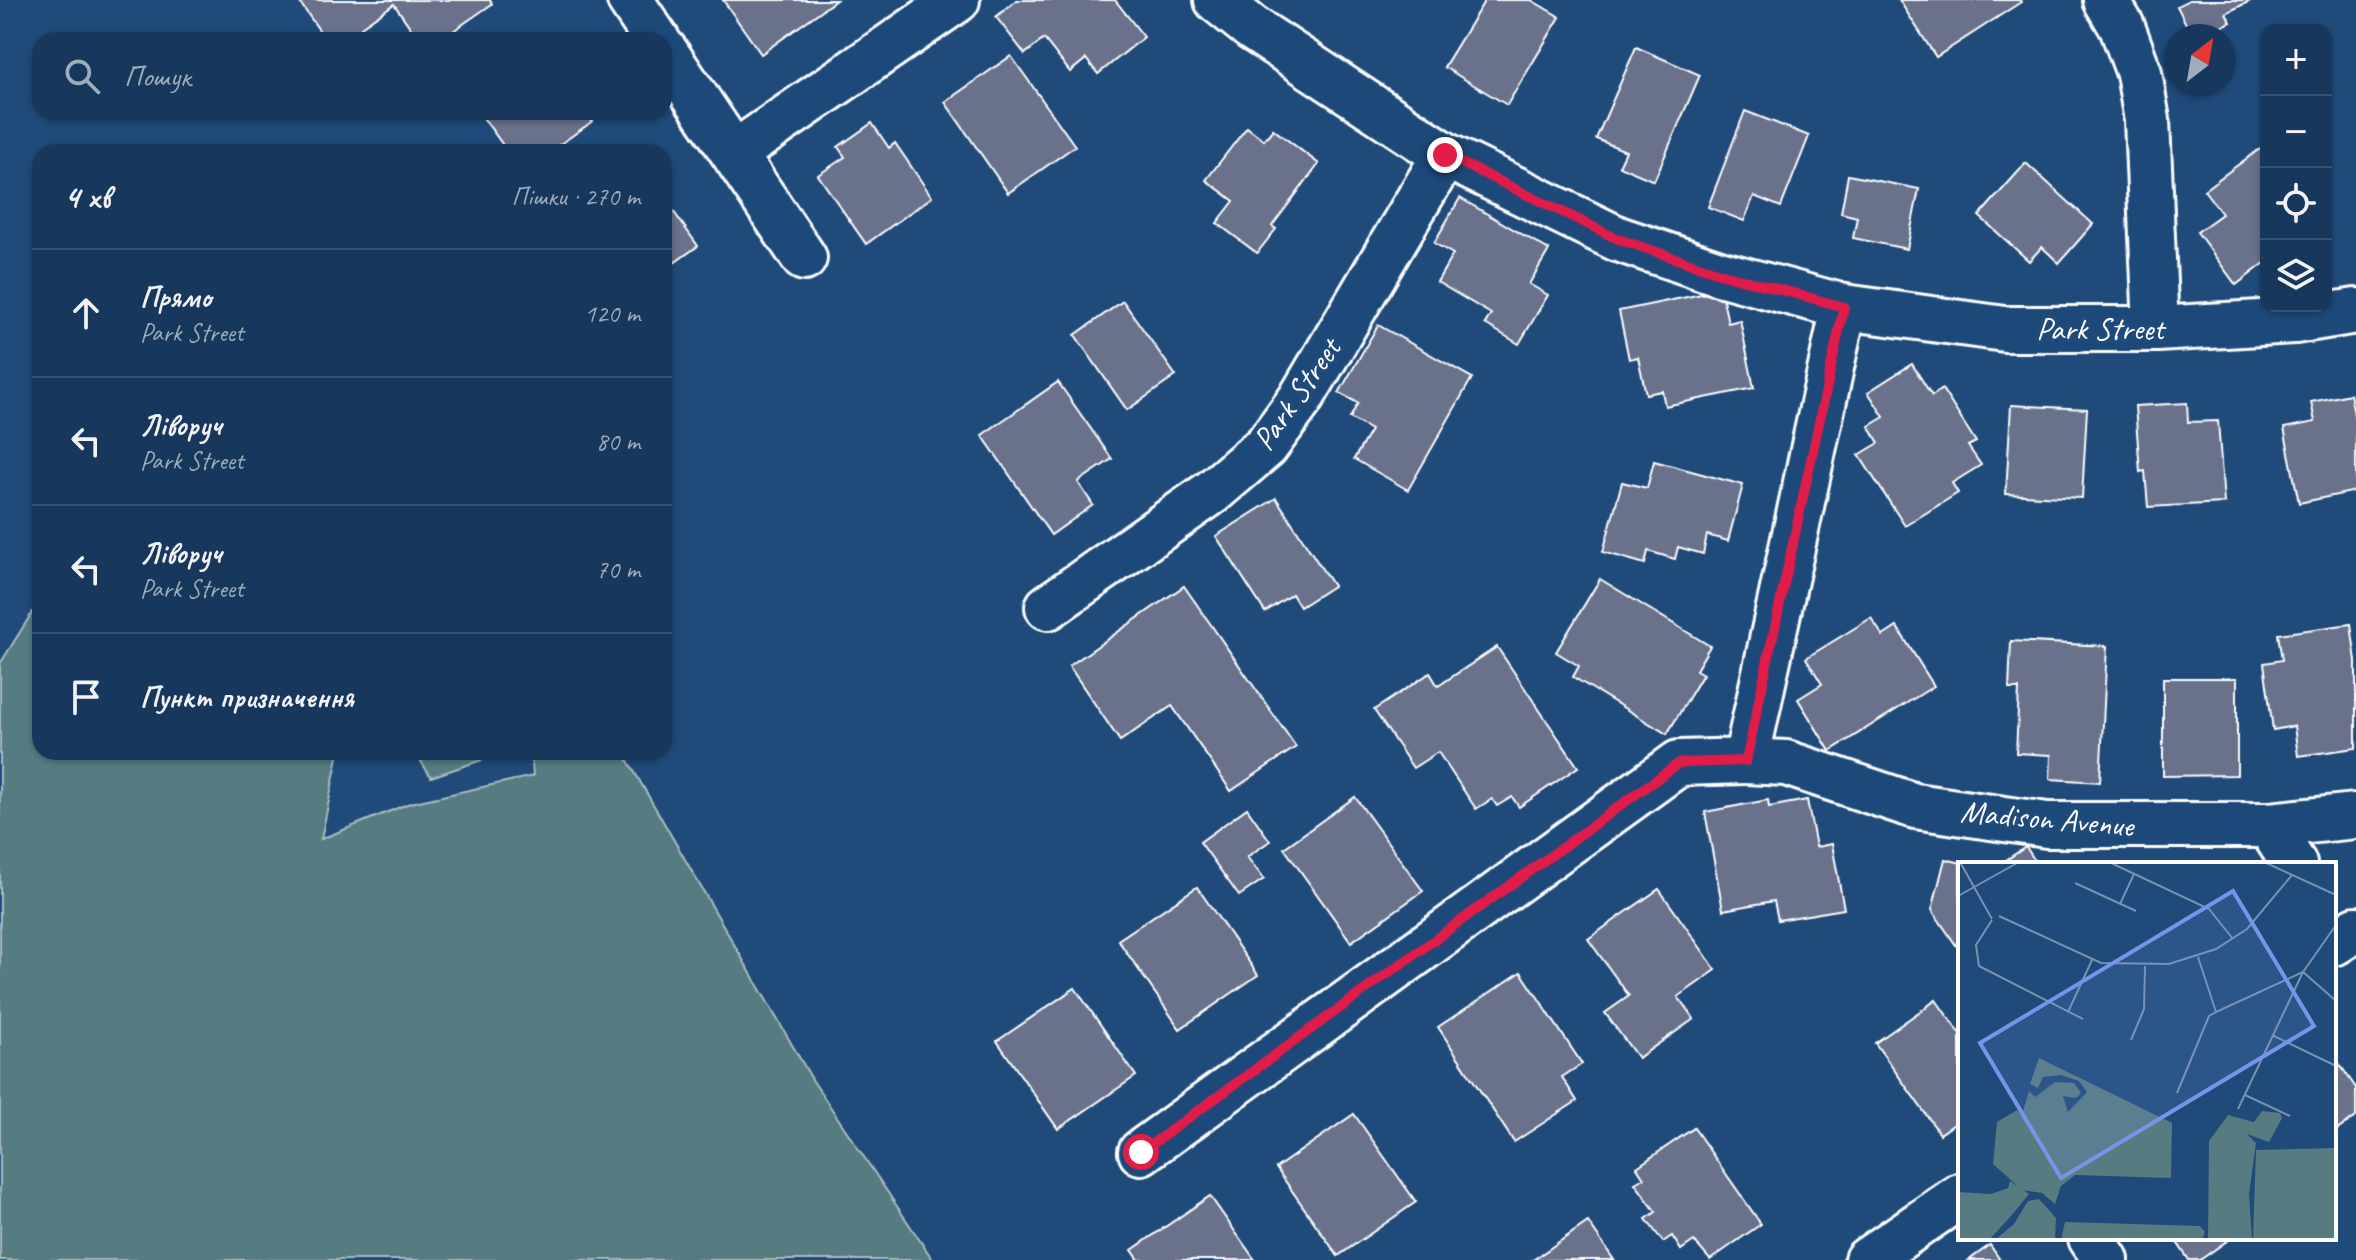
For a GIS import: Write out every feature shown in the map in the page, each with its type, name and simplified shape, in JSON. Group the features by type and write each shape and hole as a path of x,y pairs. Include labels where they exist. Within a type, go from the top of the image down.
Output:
{"street":[{"path":"630,0 652,32"},
{"path":"735,153 957,0"},
{"name":"Park Street","path":"1217,0 1252,28 1445,155 1618,239 1719,273 1844,307 2005,329 2156,329 2295,321 2356,311"},
{"path":"2106,0 2122,27 2139,73 2147,120 2156,329"},
{"path":"672,62 804,258"},
{"name":"Park Street","path":"1048,607 1212,492 1266,446 1300,400 1445,155"},
{"path":"1141,1152 1679,763 1746,761 1844,307"},
{"name":"Madison Avenue","path":"1746,761 1786,763 1915,806 2047,825 2269,825 2356,816"},
{"path":"2269,825 2293,862"},
{"path":"1867,1260 1958,1197"},
{"path":"2092,1240 2106,1260"}],"green space":[{"path":"32,613 32,760 337,760 321,839 410,803 533,776 532,760 628,760 813,1081 933,1260 0,1260 0,664"},
{"path":"420,760 482,760 431,777"}],"building":[{"path":"298,0 490,0 492,4 452,32 413,32 394,4 361,27 364,32 320,32"},
{"path":"723,0 836,0 761,54"},
{"path":"1017,0 1115,0 1144,37 1098,74 1086,59 1070,72 1044,39 1025,54 996,17"},
{"path":"1485,0 1531,0 1560,17 1507,105 1444,67"},
{"path":"1899,0 2020,0 2021,2 1936,57"},
{"path":"2189,0 2252,0 2226,13 2231,22 2227,24 2186,24 2177,6"},
{"path":"1636,47 1700,75 1654,181 1619,166 1626,151 1596,139"},
{"path":"1011,56 1075,146 1008,193 945,102"},
{"path":"1745,111 1809,136 1781,207 1754,196 1744,221 1708,207"},
{"path":"485,120 593,121 560,144 502,144"},
{"path":"872,123 889,148 895,143 932,197 866,244 818,175 845,157 838,147"},
{"path":"1247,127 1264,140 1273,129 1319,164 1272,226 1276,229 1257,253 1217,223 1234,201 1206,180"},
{"path":"2260,149 2260,267 2236,285 2197,232 2222,214 2204,190"},
{"path":"2026,163 2093,224 2059,263 2042,247 2029,261 1979,216"},
{"path":"1848,175 1919,189 1907,249 1853,238 1857,217 1841,213"},
{"path":"1460,198 1549,250 1529,284 1548,295 1519,344 1485,324 1491,314 1437,282 1453,254 1434,243"},
{"path":"672,209 698,246 672,264"},
{"path":"1721,290 1728,323 1740,320 1754,388 1665,406 1662,391 1646,394 1638,357 1629,359 1619,311"},
{"path":"1123,301 1176,376 1127,410 1075,335"},
{"path":"1378,325 1472,378 1408,490 1354,459 1371,430 1350,418 1358,403 1339,393"},
{"path":"1912,364 1932,396 1942,389 1976,442 1968,446 1981,465 1952,483 1958,493 1905,526 1859,455 1879,443 1869,426 1884,417 1868,392"},
{"path":"1058,382 1112,459 1078,482 1093,505 1051,535 982,435"},
{"path":"2350,394 2356,424 2356,491 2299,503 2284,428 2315,422 2311,402"},
{"path":"2187,403 2188,422 2218,421 2224,503 2148,507 2145,471 2140,472 2135,406"},
{"path":"2011,405 2087,409 2082,498 2006,494"},
{"path":"1654,461 1743,485 1728,541 1707,535 1703,554 1678,547 1675,559 1648,551 1645,564 1603,552 1622,482 1647,488"},
{"path":"1276,498 1333,586 1300,607 1292,594 1265,612 1216,536"},
{"path":"1600,579 1710,646 1696,670 1703,674 1667,734 1573,677 1579,666 1556,652"},
{"path":"1184,586 1296,747 1231,791 1172,706 1120,741 1069,666"},
{"path":"1871,618 1883,636 1897,627 1934,686 1830,751 1798,699 1822,684 1806,658"},
{"path":"2351,624 2356,661 2356,748 2298,756 2294,726 2273,730 2264,663 2282,660 2278,634"},
{"path":"2011,641 2107,646 2100,782 2050,779 2051,755 2016,753 2019,689 2009,689"},
{"path":"1497,647 1578,767 1519,807 1512,797 1497,806 1492,799 1476,809 1438,752 1413,768 1374,710 1430,673 1438,686"},
{"path":"2163,678 2237,678 2237,775 2163,776"},
{"path":"1355,797 1423,891 1351,942 1284,848"},
{"path":"1768,800 1769,807 1807,800 1816,847 1832,844 1844,909 1778,920 1774,901 1723,910 1705,812"},
{"path":"1247,808 1270,841 1247,857 1264,879 1239,896 1200,842"},
{"path":"2026,847 2036,862 2003,862"},
{"path":"1945,859 1958,862 1958,948 1932,910"},
{"path":"1197,887 1258,975 1180,1029 1118,940"},
{"path":"1659,889 1716,970 1678,997 1694,1019 1638,1058 1605,1013 1629,996 1588,939"},
{"path":"1521,972 1582,1064 1562,1077 1577,1101 1514,1142 1438,1027"},
{"path":"1075,988 1136,1076 1058,1129 997,1041"},
{"path":"1936,1000 1958,1031 1958,1121 1940,1134 1875,1043"},
{"path":"2336,1059 2356,1088 2356,1117 2336,1131"},
{"path":"1354,1114 1416,1202 1338,1256 1276,1168"},
{"path":"1694,1128 1761,1224 1710,1260 1694,1241 1681,1250 1672,1236 1663,1242 1646,1219 1656,1212 1635,1183 1644,1178 1637,1167"},
{"path":"1210,1196 1255,1260 1139,1260 1132,1250"},
{"path":"1588,1222 1614,1260 1533,1260"},
{"path":"2175,1240 2228,1240 2200,1260 2189,1260"},
{"path":"1990,1245 2000,1260 1969,1260"}],"route":[{"path":"1141,1152 1679,763 1746,761 1844,307 1719,273 1618,239 1445,155"}]}
